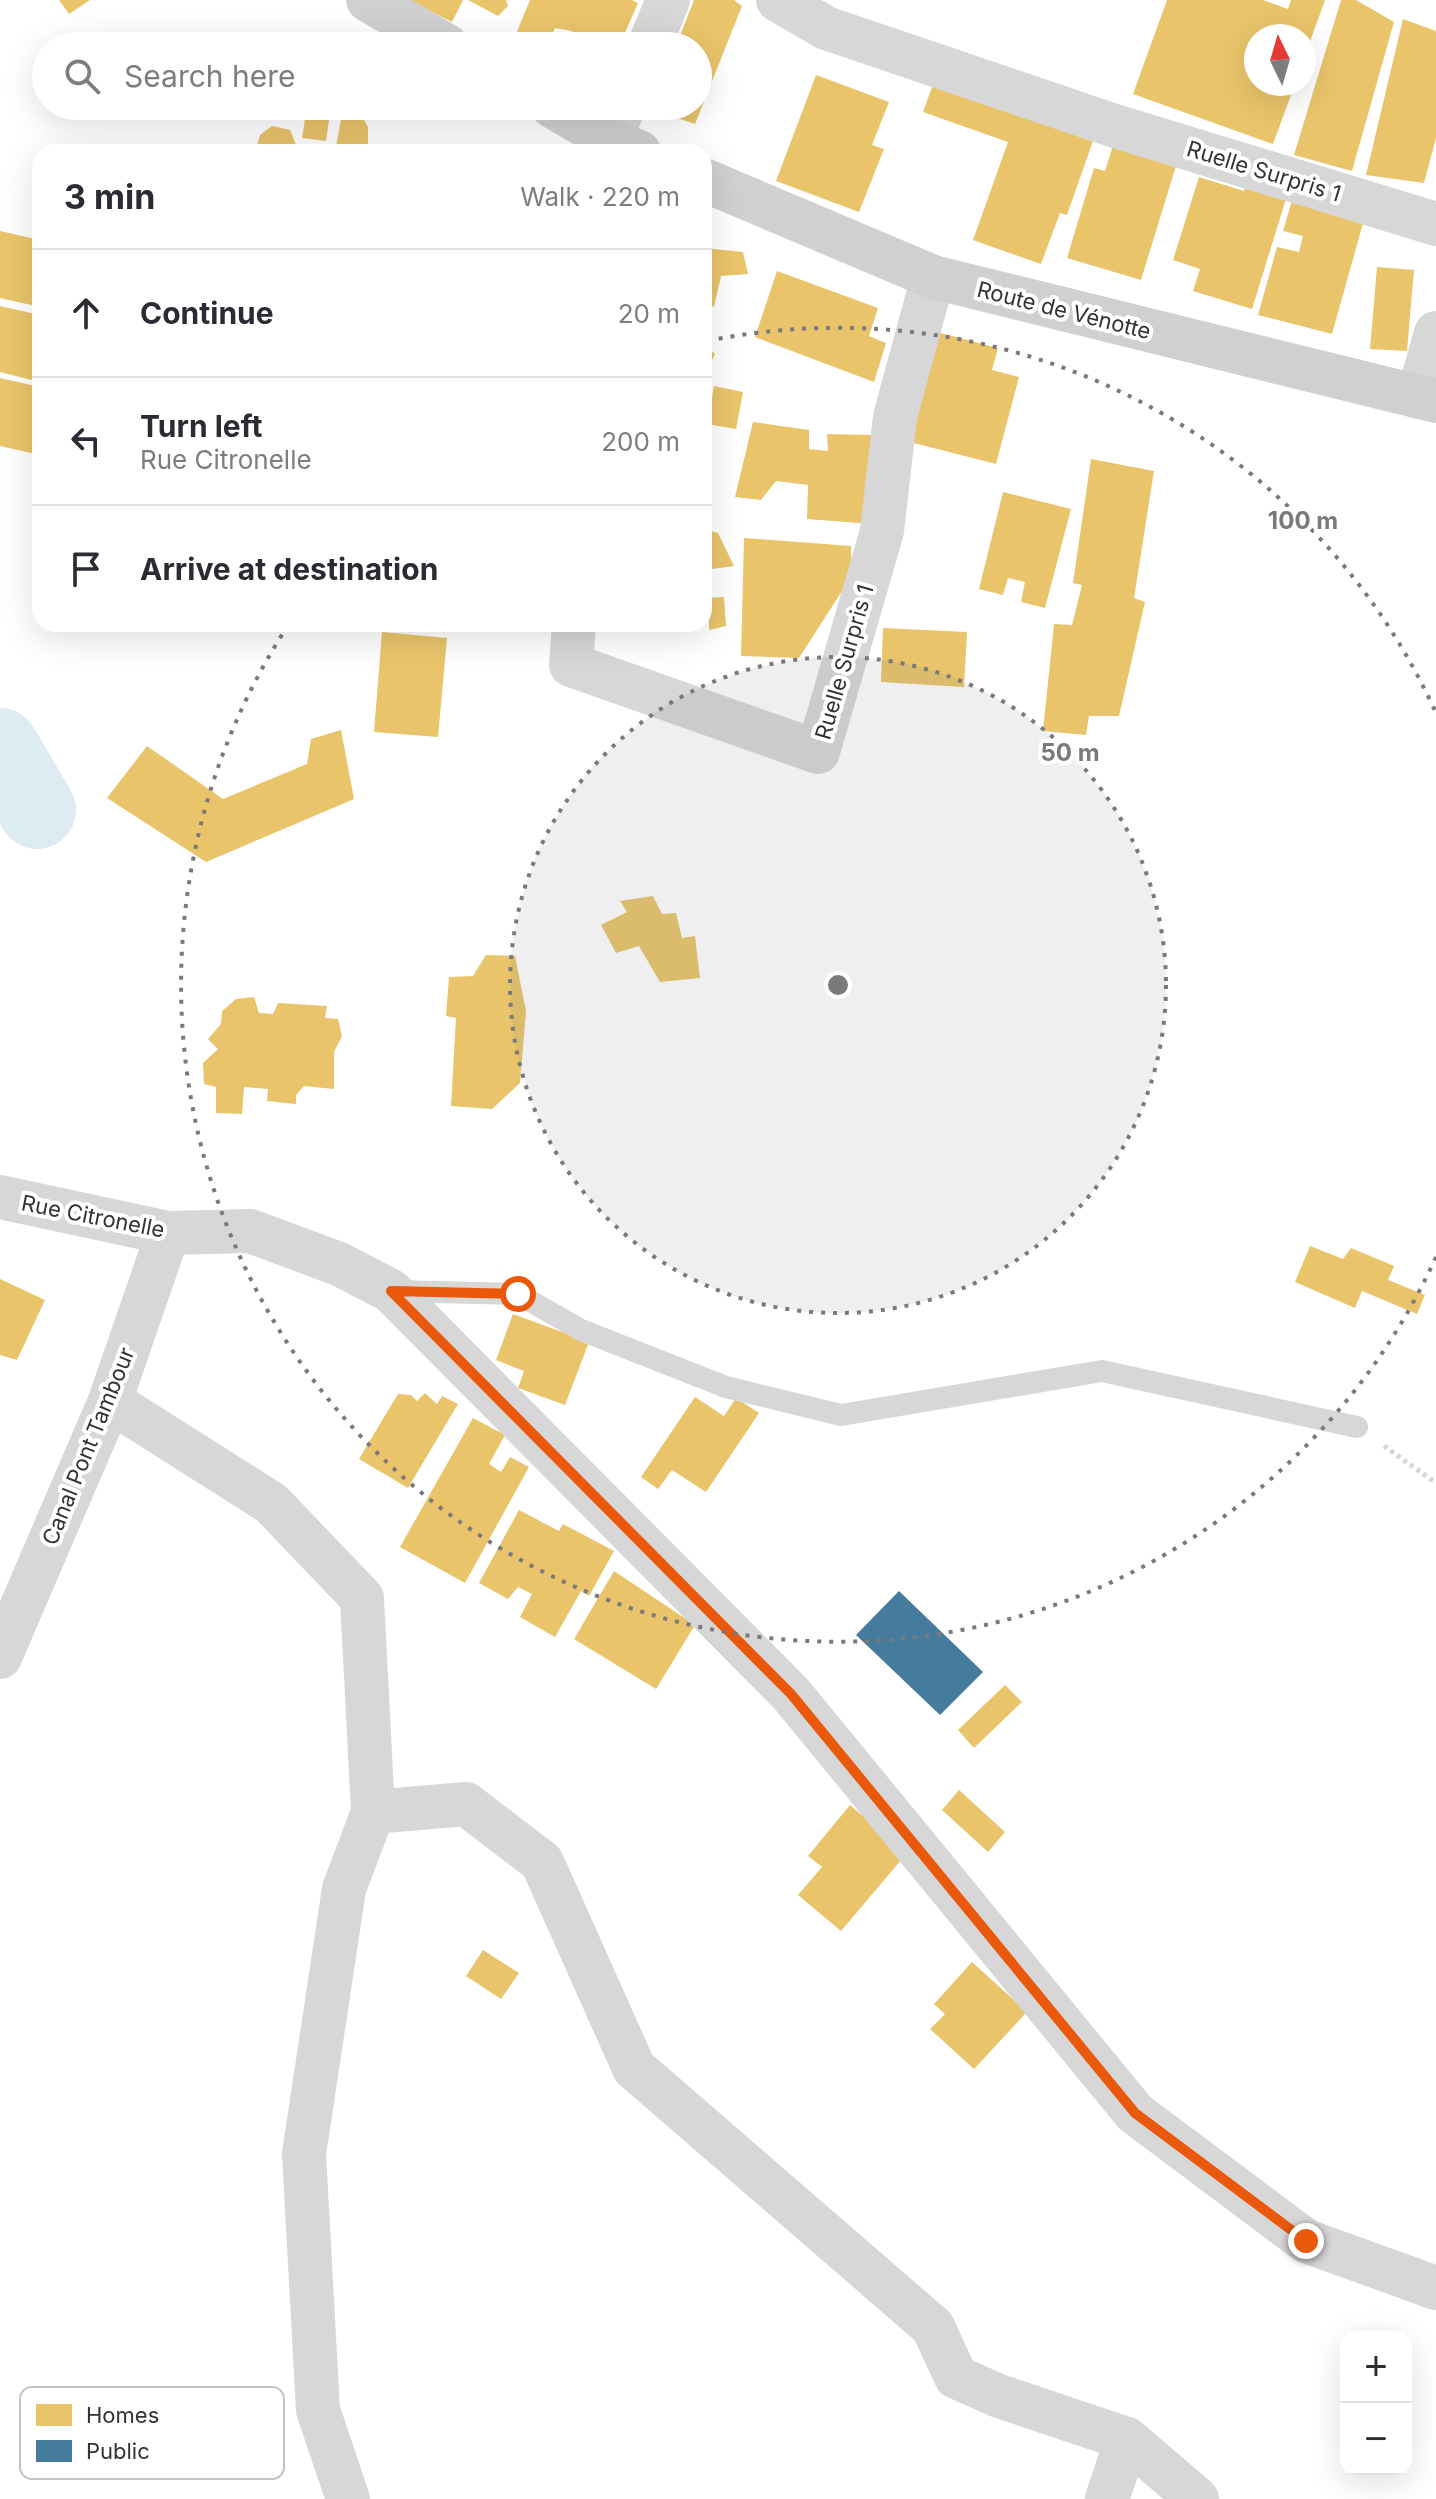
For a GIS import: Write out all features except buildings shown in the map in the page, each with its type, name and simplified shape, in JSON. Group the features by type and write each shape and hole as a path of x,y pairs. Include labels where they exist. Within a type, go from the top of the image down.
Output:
{"street":[{"path":"368,0 423,32"},
{"path":"655,32 668,0"},
{"name":"Ruelle Surpris 1","path":"778,0 826,28 1115,126 1436,224"},
{"path":"583,120 621,137"},
{"name":"Route de Vénotte","path":"712,183 933,277 1427,399"},
{"name":"Ruelle Surpris 1","path":"573,632 571,665 818,752 882,531 895,417 933,277"},
{"path":"1427,399 1436,333"},
{"name":"Rue Citronelle","path":"0,1197 168,1233 250,1231 339,1264 391,1291 791,1694 1135,2113 1306,2241 1436,2288"},
{"name":"Canal Pont Tambour","path":"5,1631 110,1401 168,1233"},
{"path":"110,1401 271,1503 362,1598 373,1812 344,1889 304,2154 318,2410 348,2499"},
{"path":"373,1812 466,1804 542,1862 634,2068 933,2327 956,2377 999,2396 1127,2439 1197,2499"},
{"path":"1107,2499 1127,2439"}],"lane":[{"path":"391,1291 518,1294 581,1330 726,1387 841,1415 1102,1371 1357,1427"}],"path":[{"path":"1357,1427 1436,1483"}],"waterway":[{"path":"0,747 37,810"}],"route":[{"path":"518,1294 391,1291 791,1694 1135,2113 1306,2241"}]}
